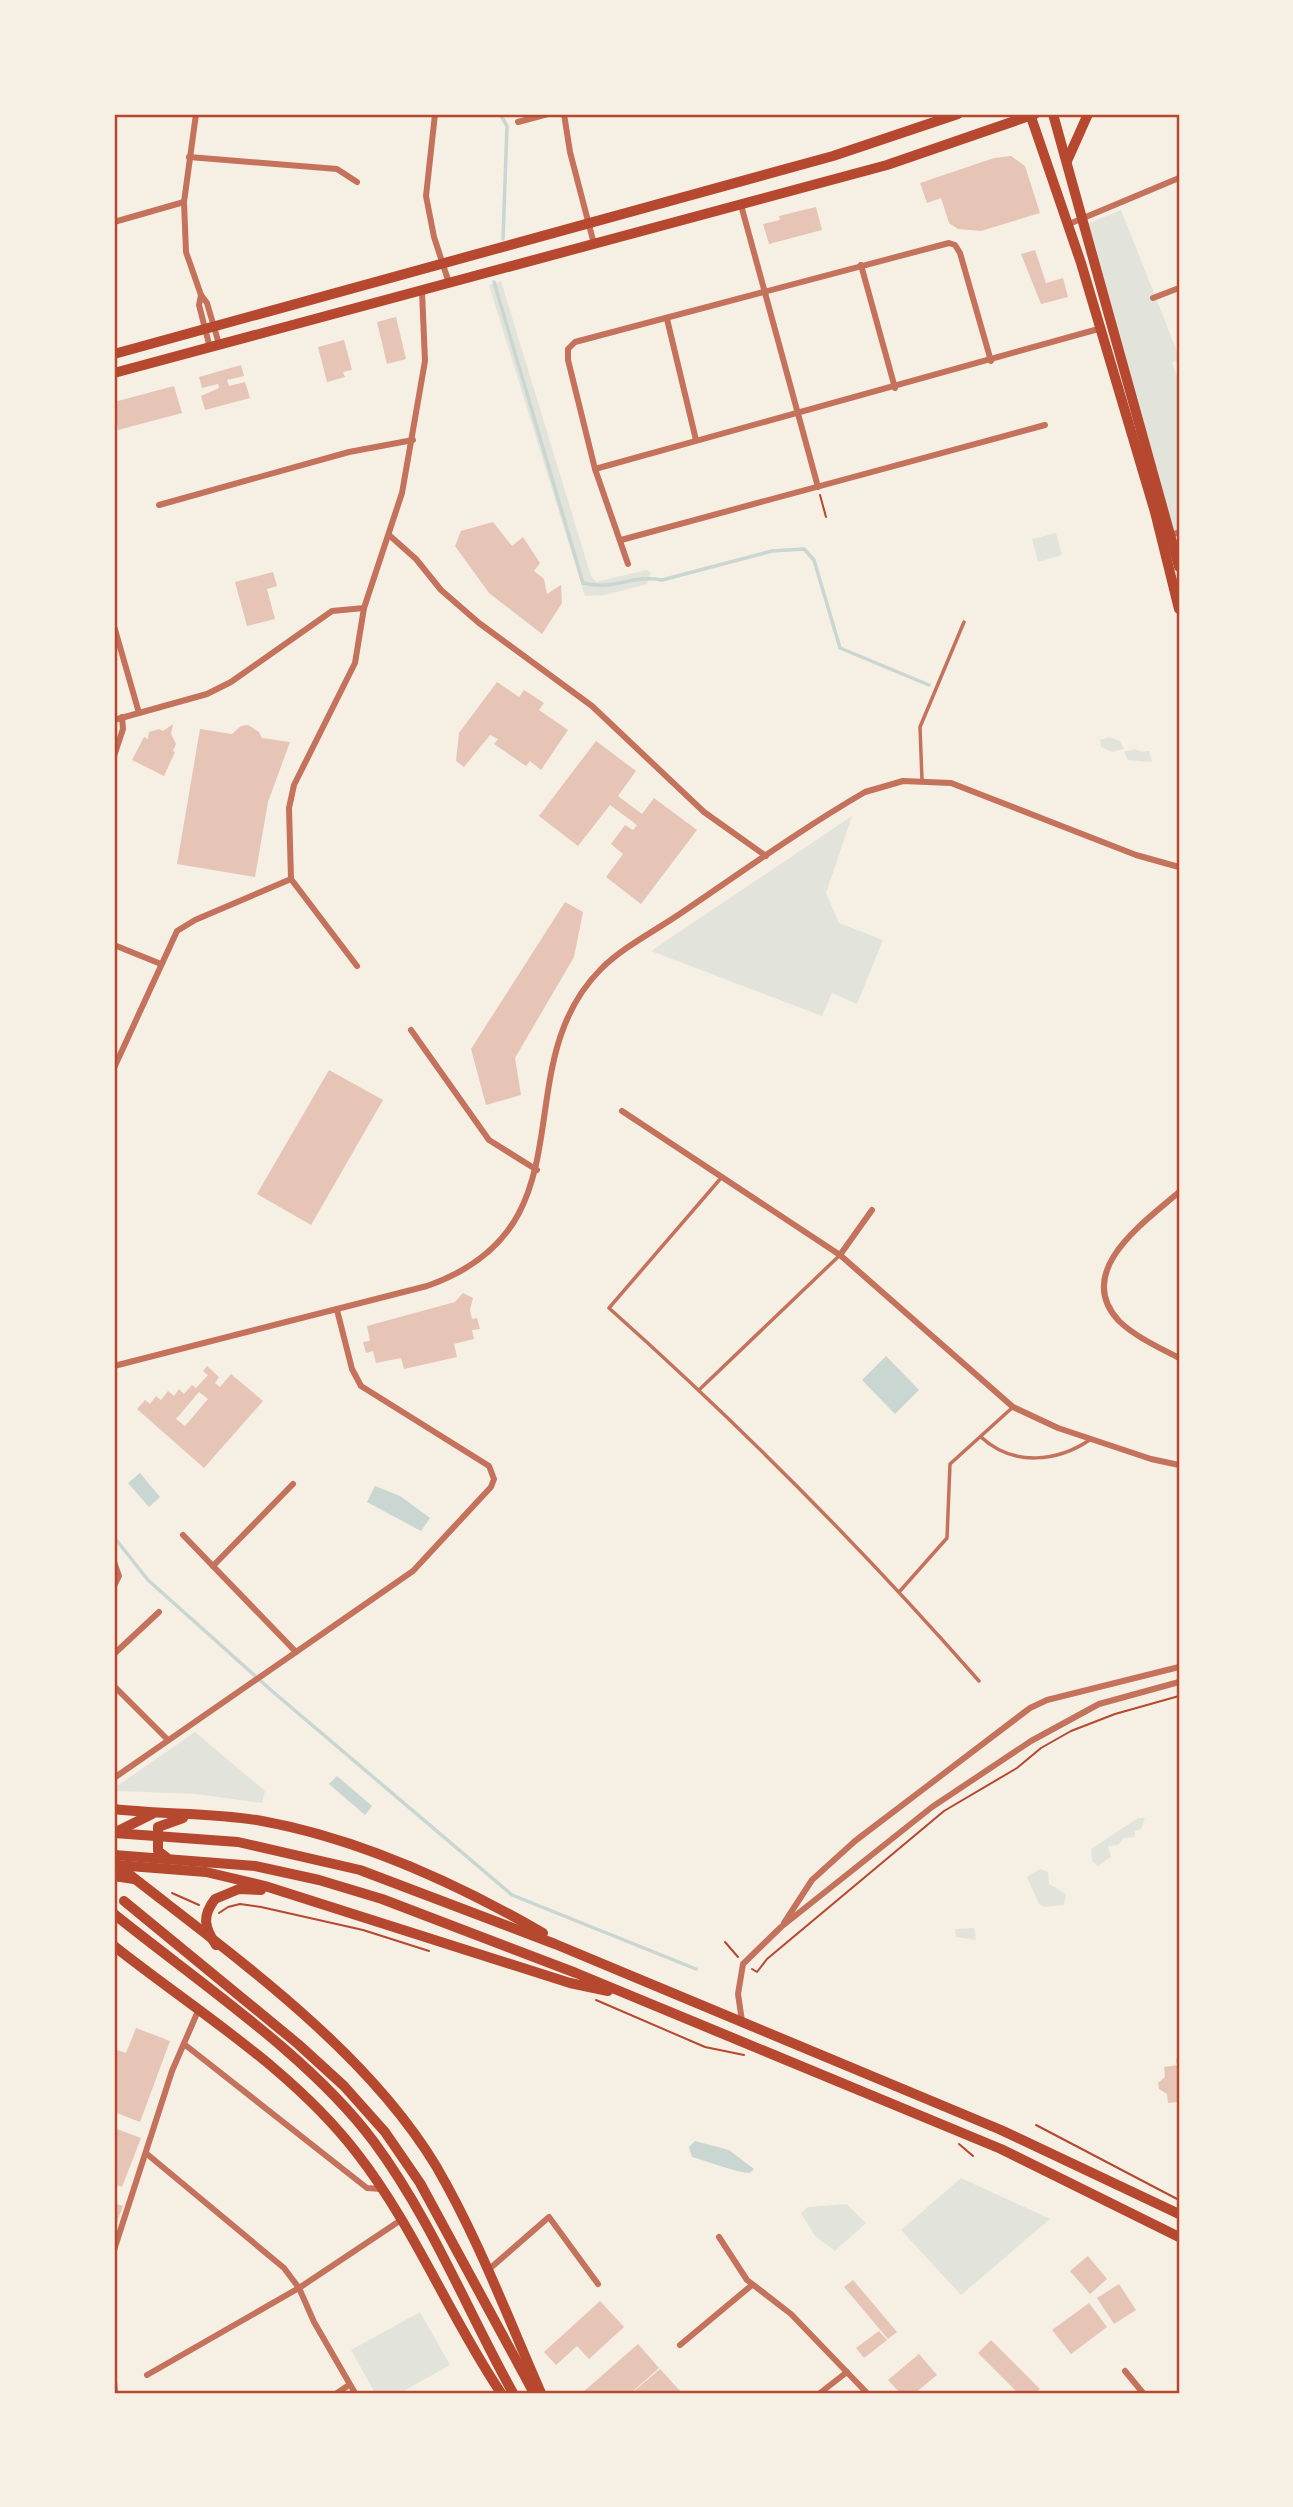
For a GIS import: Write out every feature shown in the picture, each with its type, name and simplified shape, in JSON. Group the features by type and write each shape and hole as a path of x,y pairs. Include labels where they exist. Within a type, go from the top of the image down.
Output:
{"highway":[{"path":"114,1809 260,1821 334,1837 412,1867 537,1929 555,1944"},
{"path":"114,1817 153,1814"},
{"path":"114,1833 153,1814"},
{"path":"181,1869 158,1851 158,1827 189,1815"},
{"path":"114,1833 237,1842 360,1870 555,1944 1001,2130 1179,2214"},
{"path":"114,1865 181,1869 278,1890 570,1983 621,1992"},
{"path":"114,1865 255,1866 382,1899 621,1992 1001,2149 1179,2236"},
{"path":"216,1945 206,1930 205,1919 215,1899 240,1889 278,1890"}],"main road":[{"path":"114,354 844,152 958,114"},
{"path":"114,373 887,165 1032,114 1069,224 1100,329 1170,536 1179,609"},
{"path":"1054,114 1179,567"},
{"path":"1067,161 1087,114"},
{"path":"114,1865 135,1879 305,2018 362,2069 435,2165 487,2271 541,2393"},
{"path":"124,1901 298,2044 344,2086 385,2132 420,2183 534,2393"},
{"path":"114,1914 288,2054 331,2094 373,2140 407,2189 513,2393"},
{"path":"114,1946 276,2070 316,2106 357,2152 401,2220 502,2393"}],"street":[{"path":"196,114 184,202 186,253 201,295 199,305 215,346"},
{"path":"435,114 426,195 433,237 449,284"},
{"path":"518,122 548,114"},
{"path":"564,114 594,244"},
{"path":"189,157 337,169 357,182"},
{"path":"1069,224 1179,178"},
{"path":"114,222 184,202"},
{"path":"741,205 818,487"},
{"path":"628,564 595,469 567,352 575,342 942,244 955,245 991,361"},
{"path":"860,265 895,388"},
{"path":"1153,298 1179,288"},
{"path":"357,966 290,880 289,808 294,785 355,663 364,608 389,535 413,440 425,360 422,291"},
{"path":"667,319 696,440"},
{"path":"595,469 797,412 895,388 1113,325"},
{"path":"621,540 1045,425"},
{"path":"159,505 349,452 413,440"},
{"path":"389,535 416,558 441,590 471,616 592,706 704,812 766,856"},
{"path":"114,720 207,694 231,682 332,611 364,608"},
{"path":"114,625 139,713"},
{"path":"114,756 123,729 122,717"},
{"path":"114,1367 428,1286 468,1268 508,1232 527,1200 537,1170 554,1059 561,1032 580,997 601,969 865,792 887,784 922,780 966,787 1136,855 1179,867"},
{"path":"114,1068 177,931 195,920 290,880"},
{"path":"114,945 161,964"},
{"path":"411,1030 489,1140 537,1170"},
{"path":"622,1111 840,1255 1013,1407 1058,1428 1151,1459 1179,1465"},
{"path":"1179,1192 1116,1250 1107,1266 1105,1282 1109,1308 1121,1322 1179,1358"},
{"path":"840,1255 872,1210"},
{"path":"114,1778 413,1571 486,1494 494,1479 489,1465 361,1386 352,1368 337,1310"},
{"path":"213,1566 293,1484"},
{"path":"183,1535 296,1651"},
{"path":"114,1562 119,1576 114,1586"},
{"path":"114,1654 159,1612"},
{"path":"781,1927 812,1880 868,1830 1030,1708 1093,1688 1179,1667"},
{"path":"742,2023 738,1994 744,1964 781,1927 932,1807 1031,1741 1099,1704 1179,1682"},
{"path":"114,1686 168,1740"},
{"path":"1093,1688 1099,1704"},
{"path":"114,2250 172,2071 198,2011"},
{"path":"184,2044 367,2188 381,2189"},
{"path":"147,2154 284,2268 299,2288 355,2393"},
{"path":"487,2271 549,2217 598,2284"},
{"path":"147,2375 299,2288 401,2220"},
{"path":"719,2238 752,2285 791,2314 867,2393"},
{"path":"680,2345 752,2285"},
{"path":"820,2393 847,2371"},
{"path":"1125,2371 1143,2393"},
{"path":"114,2381 115,2393"},
{"path":"337,2393 349,2385"}],"lane":[{"path":"922,780 920,727 964,622"},
{"path":"723,1176 609,1308 700,1389 900,1591 979,1681"},
{"path":"700,1389 840,1255"},
{"path":"900,1591 947,1538 950,1464 1013,1407"},
{"path":"981,1437 990,1446 1036,1459 1072,1452 1091,1439"}],"path":[{"path":"818,487 825,517"},
{"path":"757,1972 766,1959 944,1811 1017,1768 1041,1748 1071,1731 1143,1705 1179,1696"},
{"path":"171,1893 202,1907"},
{"path":"218,1914 228,1907 240,1904 261,1907 363,1930 430,1951"},
{"path":"592,1999 614,2006 641,2021 705,2047"},
{"path":"1037,2125 1179,2200"}],"shaded area":[{"path":"1121,210 1179,356 1179,360 1172,363 1179,381 1179,530 1174,532 1087,224"},
{"path":"501,281 591,576 596,582 646,570 651,572 647,584 605,595 585,596 489,285"},
{"path":"1056,533 1062,555 1038,562 1032,539"},
{"path":"1109,737 1120,741 1124,749 1112,752 1101,747 1100,740"},
{"path":"1135,749 1149,751 1152,762 1128,760 1124,752"},
{"path":"852,816 826,893 839,923 883,940 857,1004 832,993 822,1016 651,951"},
{"path":"886,1356 919,1390 895,1414 862,1380"},
{"path":"140,1473 160,1497 149,1507 128,1483"},
{"path":"375,1486 400,1496 430,1518 421,1531 367,1502"},
{"path":"195,1732 265,1791 262,1803 196,1794 117,1791 117,1786"},
{"path":"337,1776 372,1806 365,1815 329,1784"},
{"path":"1138,1818 1145,1818 1141,1829 1135,1831 1135,1837 1124,1838 1118,1845 1108,1846 1111,1857 1098,1866 1092,1861 1091,1849"},
{"path":"1040,1869 1048,1872 1049,1884 1066,1894 1064,1905 1045,1907 1039,1904 1027,1877"},
{"path":"974,1928 976,1940 956,1937 955,1929"},
{"path":"695,2141 729,2150 754,2169 750,2173 692,2157 689,2147"},
{"path":"961,2178 1050,2219 961,2295 901,2230"},
{"path":"847,2204 866,2223 835,2251 815,2236 801,2213 808,2207"},
{"path":"420,2312 450,2365 400,2393 375,2393 351,2350"}],"building":[{"path":"1011,156 1025,166 1040,213 981,231 958,229 949,223 941,198 927,203 920,183 994,158"},
{"path":"816,207 822,230 769,244 763,224 780,220 779,216"},
{"path":"1035,250 1046,283 1063,278 1068,297 1041,304 1021,254"},
{"path":"396,317 406,359 387,364 377,322"},
{"path":"344,340 352,370 343,372 345,377 327,382 318,347"},
{"path":"241,365 244,376 227,380 229,386 245,382 250,398 205,410 201,396 219,388 218,384 202,388 199,377"},
{"path":"174,386 182,413 118,430 114,402"},
{"path":"493,522 512,546 523,537 540,563 534,571 544,579 547,594 561,585 562,603 542,634 489,593 455,546 461,531"},
{"path":"273,572 277,586 267,589 275,619 247,626 235,582"},
{"path":"497,682 519,697 524,690 544,703 539,710 568,730 541,770 530,761 526,766 494,744 498,739 490,735 464,767 456,761 459,733"},
{"path":"173,724 171,734 176,744 173,751 175,752 164,776 132,760 144,737 148,739 149,732 159,729 163,731"},
{"path":"248,725 259,732 262,738 290,742 268,802 255,877 177,864 200,729 232,734 241,726"},
{"path":"596,741 636,771 618,796 642,814 654,798 697,830 641,904 606,877 623,854 611,844 625,825 633,830 637,825 610,805 578,846 539,816"},
{"path":"565,902 583,912 574,957 515,1058 521,1095 486,1105 471,1049"},
{"path":"329,1070 383,1100 311,1225 257,1194"},
{"path":"463,1293 473,1298 470,1310 472,1319 477,1318 480,1329 472,1330 474,1339 454,1344 457,1357 404,1369 401,1358 376,1363 373,1351 366,1353 363,1342 370,1341 367,1326 455,1302"},
{"path":"207,1366 219,1377 215,1383 220,1387 231,1374 263,1401 204,1468 137,1409 145,1400 150,1404 156,1396 161,1400 168,1391 174,1396 179,1389 184,1394 192,1385 196,1388 208,1375 203,1371","holes":["199,1392 208,1399 185,1426 176,1419"]},
{"path":"136,2028 170,2041 140,2122 114,2112 114,2049 126,2053"},
{"path":"1179,2058 1179,2102 1168,2103 1167,2094 1159,2089 1158,2083 1165,2077 1164,2067 1177,2065 1176,2059"},
{"path":"114,2128 141,2138 122,2187 114,2184"},
{"path":"114,2203 123,2206 114,2230"},
{"path":"1088,2256 1107,2279 1090,2294 1070,2271"},
{"path":"853,2280 897,2332 888,2339 844,2287"},
{"path":"1119,2284 1136,2310 1114,2324 1097,2298"},
{"path":"600,2301 624,2327 589,2359 577,2346 556,2365 544,2352"},
{"path":"1089,2303 1107,2327 1071,2354 1052,2330"},
{"path":"879,2331 887,2340 864,2358 856,2348"},
{"path":"991,2340 1040,2389 1035,2393 1018,2393 978,2353"},
{"path":"638,2344 659,2368 631,2393 582,2393"},
{"path":"919,2354 937,2375 915,2393 900,2393 888,2380"},
{"path":"660,2369 682,2393 632,2393"}],"waterway":[{"path":"500,114 507,126 503,239"},
{"path":"494,282 583,583 605,585 641,579 662,580 772,551 804,549 814,560 840,648 929,685"},
{"path":"114,1537 148,1580 272,1691 512,1895 696,1969"}]}
